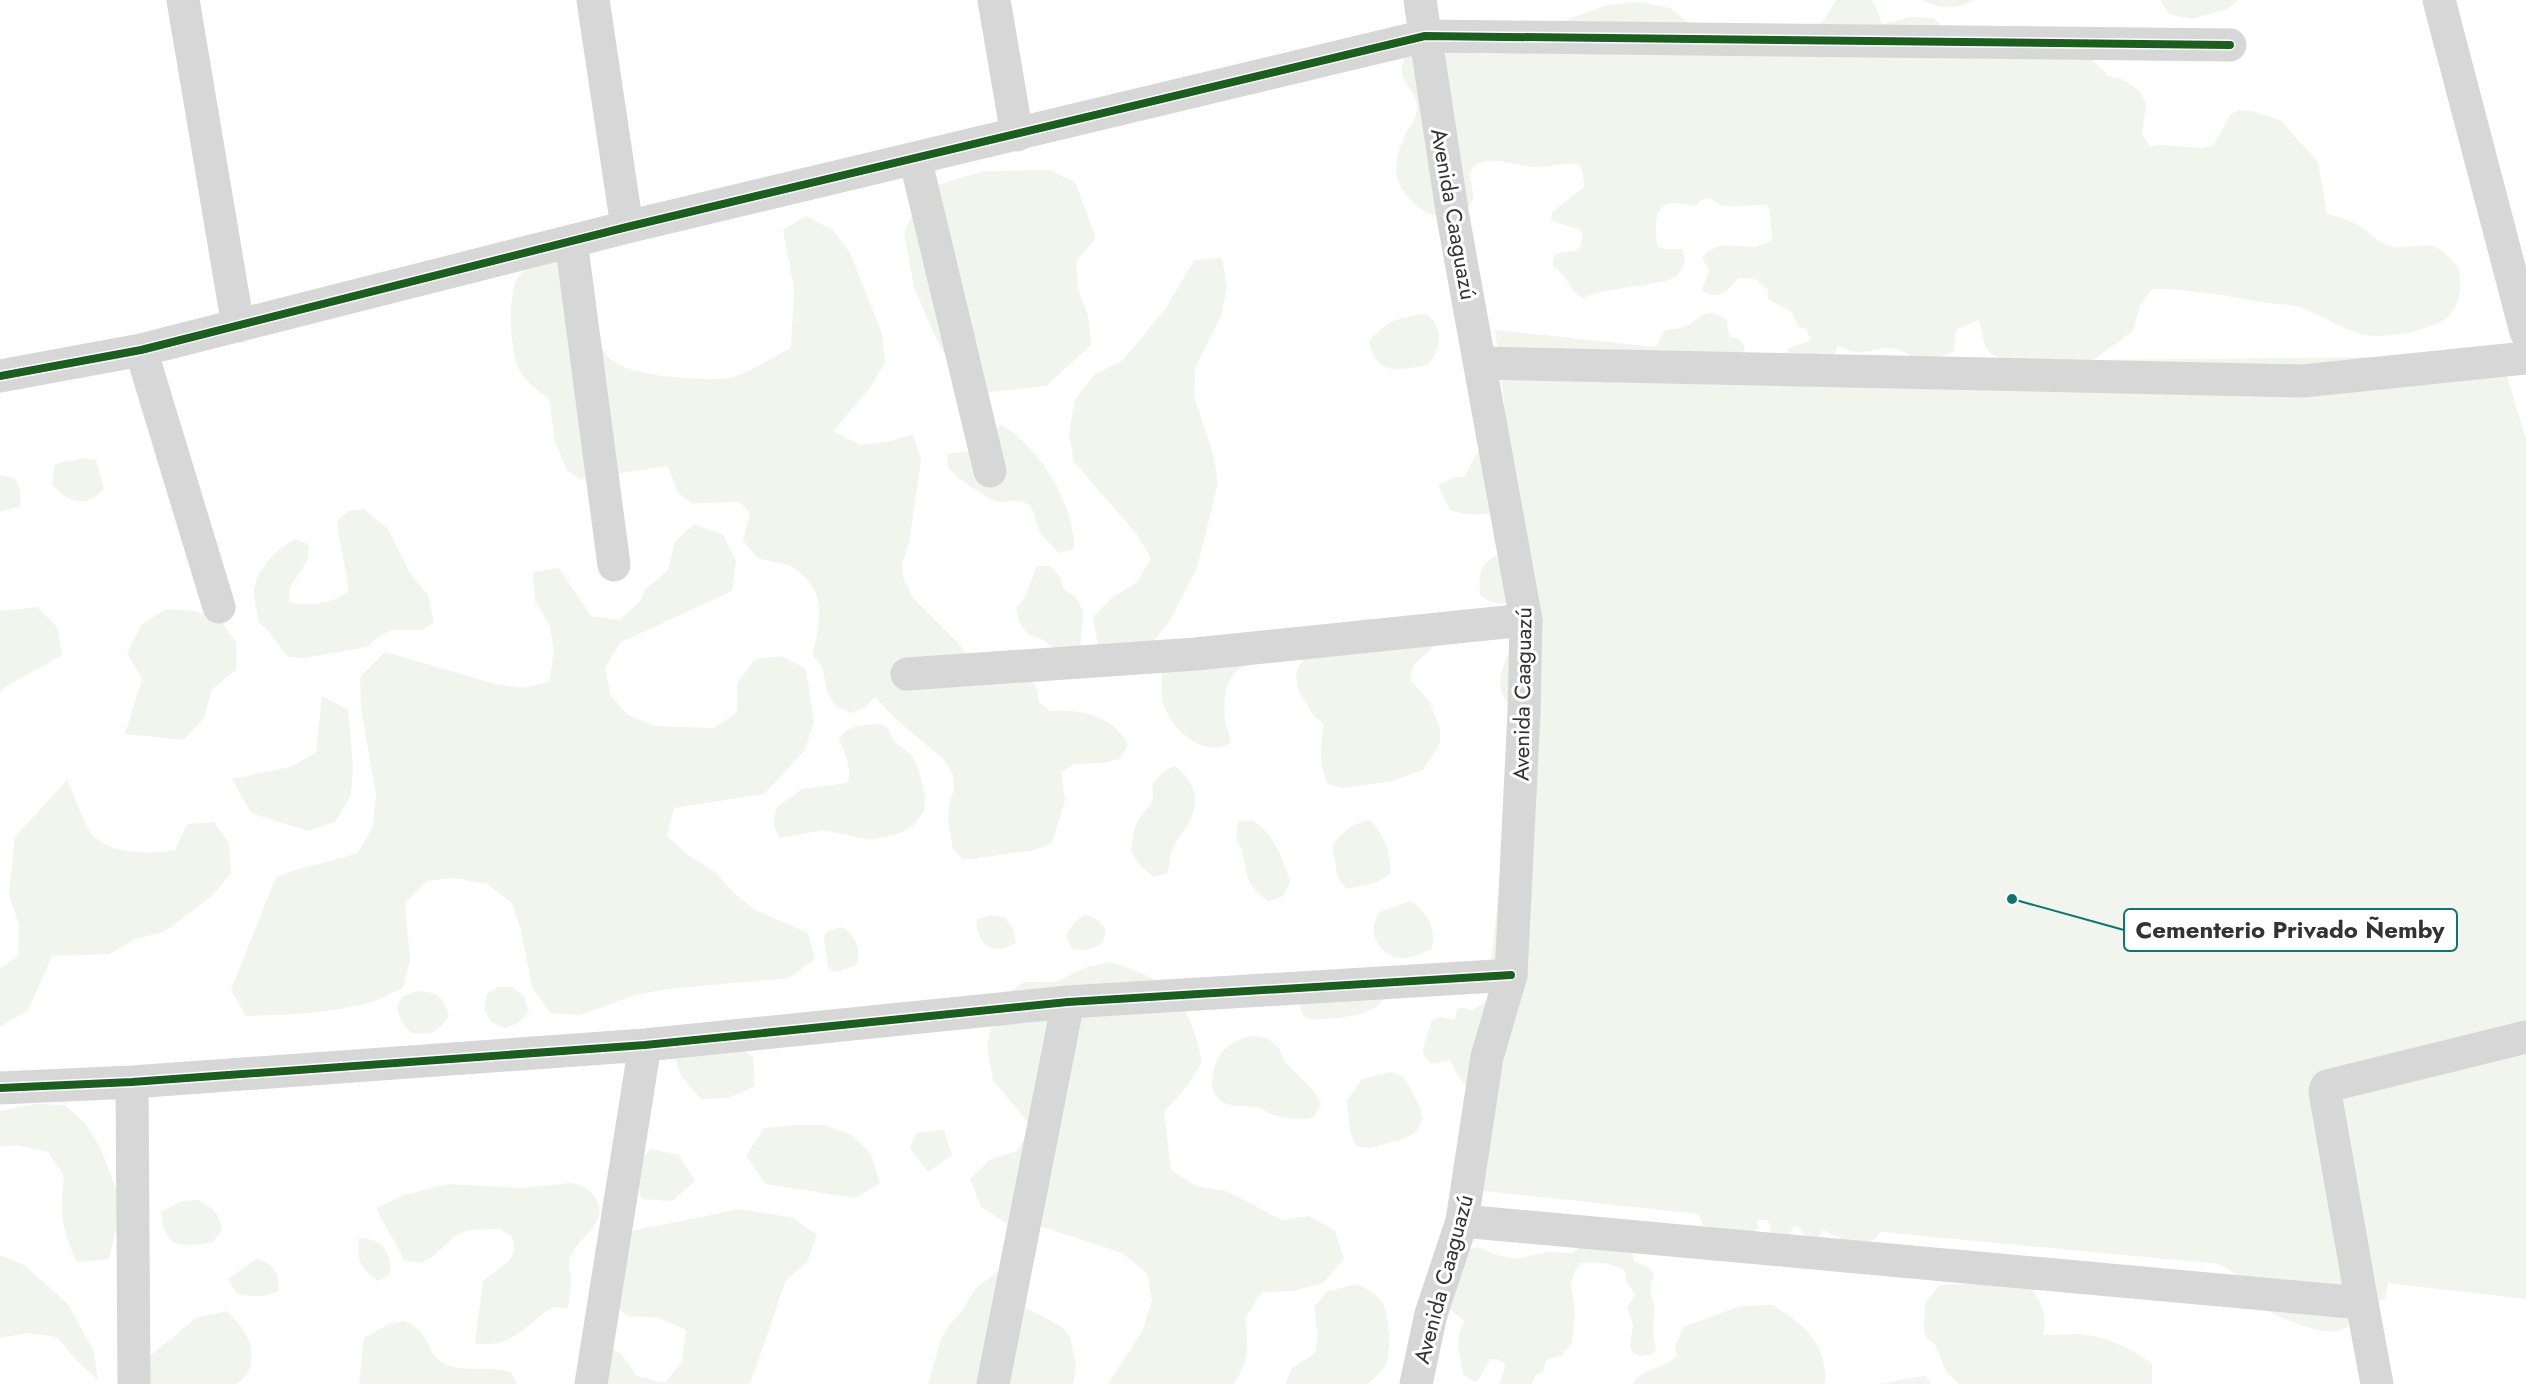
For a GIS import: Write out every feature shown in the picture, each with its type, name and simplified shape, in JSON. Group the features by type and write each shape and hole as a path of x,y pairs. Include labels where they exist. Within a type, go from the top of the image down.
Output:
{"street":[{"path":"183,0 238,326"},
{"path":"593,0 627,227"},
{"path":"994,0 1017,135"},
{"name":"Avenida Caaguazú","path":"1416,1384 1431,1314 1462,1221 1487,1057 1511,975 1524,712 1526,620 1453,217 1420,0"},
{"path":"2439,0 2526,332"},
{"path":"0,376 141,350 627,227 1425,36 2230,45"},
{"path":"915,158 990,471"},
{"path":"571,241 614,565"},
{"path":"141,350 219,608"},
{"path":"1480,363 2303,381 2526,358"},
{"path":"907,674 1196,654 1526,620"},
{"path":"0,1088 132,1082 645,1045 1068,1002 1511,975"},
{"path":"993,1384 1068,1002"},
{"path":"2377,1384 2326,1098 2327,1086 2526,1037"},
{"path":"591,1384 645,1045"},
{"path":"132,1082 134,1384"},
{"path":"1462,1221 2362,1304"}],"shaded area":[{"path":"1836,0 1870,0 1875,4 1882,24 1911,17 1934,18 1962,48 1974,47 2013,32 2023,33 2033,38 2044,50 2075,51 2092,60 2106,75 2121,79 2139,90 2146,105 2142,134 2150,147 2159,145 2201,148 2214,145 2230,115 2239,110 2280,120 2318,162 2327,214 2354,223 2390,246 2424,245 2437,248 2457,266 2460,288 2451,314 2422,329 2384,336 2357,333 2299,307 2193,291 2152,289 2140,305 2133,331 2093,360 2501,356 2526,439 2526,1299 2388,1283 2385,1298 2352,1323 2340,1330 2320,1330 2293,1322 2257,1304 2246,1293 2240,1277 2219,1264 1881,1232 1867,1243 1860,1244 1846,1241 1823,1230 1818,1238 1806,1238 1800,1227 1794,1226 1788,1237 1783,1239 1772,1236 1768,1220 1757,1220 1758,1228 1754,1232 1738,1235 1724,1228 1707,1228 1702,1223 1699,1214 1466,1189 1477,1086 1463,1082 1450,1060 1431,1064 1424,1056 1423,1049 1432,1020 1440,1017 1455,1020 1457,1009 1464,1008 1472,1011 1487,1000 1519,709 1505,699 1500,684 1503,668 1510,652 1526,647 1530,610 1528,594 1516,601 1504,604 1492,602 1480,595 1481,572 1490,559 1507,555 1524,561 1517,503 1485,514 1459,513 1450,510 1438,485 1455,477 1464,477 1480,450 1498,449 1511,457 1495,330 1656,347 1665,330 1684,327 1708,313 1727,320 1729,337 1739,340 1745,349 1740,357 1767,354 1783,362 1789,348 1810,341 1807,329 1798,327 1793,313 1768,299 1768,290 1756,279 1738,278 1731,287 1717,295 1702,290 1709,270 1702,258 1711,250 1728,245 1754,247 1772,240 1770,211 1767,205 1722,206 1710,198 1701,200 1697,205 1667,204 1658,213 1656,219 1657,246 1666,249 1682,249 1685,259 1680,272 1666,281 1595,293 1583,298 1553,267 1553,259 1558,253 1575,251 1580,247 1583,234 1551,219 1552,212 1584,187 1583,172 1579,164 1532,167 1502,161 1483,162 1469,173 1474,198 1468,208 1447,216 1436,216 1422,210 1405,193 1396,173 1399,152 1417,109 1416,100 1402,75 1407,48 1419,33 1441,25 1477,54 1508,54 1537,44 1569,19 1607,5 1639,2 1670,8 1707,38 1773,39 1799,25 1822,23","holes":["1979,320 1985,347 1991,354 2007,361 1838,363 1834,355 1838,345 1854,352 1896,349 1917,359 1931,359 1954,351 1956,330"]},
{"path":"1922,0 1974,0 1955,7 1948,7"},
{"path":"2160,0 2239,0 2227,9 2192,19 2169,14"},
{"path":"1049,170 1075,182 1096,238 1076,261 1078,289 1088,316 1091,345 1046,386 983,393 961,374 941,349 914,288 904,232 924,189 984,171"},
{"path":"806,216 833,230 850,253 882,334 885,362 870,388 833,431 860,445 887,442 913,434 921,460 909,543 902,564 904,580 914,599 959,644 981,675 1028,676 1037,689 1039,702 1050,711 1073,711 1095,716 1114,727 1128,745 1120,759 1102,763 1073,764 1061,772 1065,800 1052,843 1034,850 963,860 953,849 948,818 949,804 954,790 953,774 943,759 897,720 875,697 864,708 851,713 837,707 828,695 822,666 812,655 819,624 816,594 804,576 795,569 761,559 753,553 743,540 750,513 740,502 692,503 678,493 668,466 580,479 567,470 555,441 549,400 525,378 516,361 511,323 512,296 518,277 539,258 566,260 596,337 608,357 617,364 647,373 702,379 729,378 751,369 791,348 794,289 783,230"},
{"path":"1222,258 1227,288 1221,316 1195,368 1194,396 1213,454 1218,483 1197,568 1169,622 1150,645 1098,646 1093,617 1113,597 1137,582 1151,558 1136,533 1074,462 1069,433 1075,400 1095,374 1122,361 1166,308 1194,260"},
{"path":"1426,313 1436,325 1439,337 1437,350 1429,364 1392,369 1378,361 1369,342 1376,334 1394,321"},
{"path":"1001,425 1029,447 1052,478 1068,514 1073,532 1074,549 1059,553 1042,535 1034,512 1026,503 993,500 964,482 949,468 947,454 975,450"},
{"path":"83,458 96,460 104,489 90,499 78,501 65,496 52,485 55,464"},
{"path":"0,475 15,478 20,490 20,507 0,511"},
{"path":"364,509 388,529 409,572 428,595 434,622 422,630 391,630 378,637 367,647 304,658 288,657 259,623 254,594 262,569 281,548 296,539 309,545 307,561 290,587 289,602 320,603 348,592 338,519 349,511"},
{"path":"694,524 723,535 736,561 732,591 621,642 605,668 611,696 628,715 655,726 714,728 737,712 737,684 754,660 782,656 806,669 814,722 804,751 764,794 674,808 667,836 688,855 714,871 733,892 755,910 808,933 815,959 789,978 667,989 635,995 580,1015 550,1013 532,987 521,930 512,903 487,884 455,878 427,881 405,903 410,960 403,988 373,1002 342,1009 246,1016 231,990 276,877 358,853 373,826 376,796 361,708 360,677 385,652 495,684 523,688 549,682 554,653 550,626 535,601 533,572 559,568 591,616 620,620 641,600 645,590 668,570 675,542"},
{"path":"1037,566 1050,566 1060,577 1064,590 1076,597 1083,611 1081,641 1083,655 1069,658 1041,639 1028,634 1019,622 1016,608 1025,597"},
{"path":"37,607 57,627 62,655 0,692 0,611"},
{"path":"166,609 195,611 221,620 236,643 236,670 212,689 204,718 183,740 125,734 142,679 127,653 142,624"},
{"path":"1369,618 1398,623 1435,645 1413,666 1410,680 1429,701 1440,729 1440,743 1423,770 1392,781 1343,788 1328,784 1321,755 1324,725 1313,715 1298,689 1296,673 1303,659 1341,624"},
{"path":"1249,665 1235,673 1227,686 1225,720 1231,742 1213,748 1204,746 1194,742 1178,729 1164,708 1163,666"},
{"path":"322,696 348,710 353,767 351,795 335,822 308,831 251,813 232,779 290,767 316,753"},
{"path":"881,724 887,727 893,740 912,756 918,768 925,795 924,811 914,825 900,833 871,840 824,830 779,838 774,825 776,808 802,789 848,783 846,755 839,739 852,728"},
{"path":"1175,766 1186,776 1193,789 1194,811 1174,846 1168,873 1154,877 1141,866 1131,852 1133,837 1137,823 1152,802 1152,784 1162,772"},
{"path":"67,780 90,832 101,842 132,852 175,850 187,824 214,822 229,843 231,873 213,895 164,932 135,939 110,954 52,956 28,1010 0,1027 0,968 18,957 19,924 9,895 15,837"},
{"path":"1252,820 1267,832 1272,840 1281,855 1290,882 1283,896 1269,901 1256,891 1249,881 1243,851 1237,840 1238,821"},
{"path":"1369,820 1379,831 1386,844 1391,873 1377,882 1347,889 1338,878 1332,846 1348,829"},
{"path":"1410,901 1422,910 1432,927 1432,949 1408,958 1394,957 1380,947 1375,936 1374,925 1380,912"},
{"path":"1085,914 1098,920 1106,930 1102,944 1088,950 1072,949 1066,935 1074,923"},
{"path":"990,915 1004,917 1013,929 1016,943 993,949 983,943 976,920"},
{"path":"842,927 854,939 858,949 858,960 856,966 834,972 828,967 824,939 826,932"},
{"path":"1111,962 1132,969 1163,986 1183,1008 1197,1040 1202,1062 1186,1088 1164,1112 1171,1170 1196,1186 1226,1191 1282,1220 1309,1216 1335,1231 1344,1259 1323,1283 1293,1291 1262,1292 1245,1318 1247,1352 1243,1368 1234,1384 1108,1384 1142,1332 1152,1300 1147,1273 1122,1253 1037,1225 1006,1223 981,1207 970,1179 991,1159 1017,1151 1031,1126 993,1080 987,1046 993,1018 1001,998 1024,982 1057,982 1084,968"},
{"path":"498,987 513,987 524,997 529,1011 518,1023 505,1028 491,1022 484,1009 487,994"},
{"path":"417,991 430,992 438,996 449,1015 434,1032 411,1033 401,1021 397,1007 402,997"},
{"path":"1385,997 1372,1009 1353,1016 1314,1020 1306,1018 1300,1007 1301,998"},
{"path":"730,1035 753,1058 755,1086 728,1098 701,1099 681,1076 672,1049"},
{"path":"1253,1036 1267,1038 1279,1048 1284,1061 1314,1091 1321,1104 1314,1117 1298,1119 1283,1117 1256,1107 1230,1105 1216,1096 1212,1077 1218,1059 1226,1048 1237,1040"},
{"path":"1391,1072 1404,1077 1419,1105 1423,1119 1415,1133 1403,1139 1370,1148 1356,1146 1350,1132 1347,1101 1362,1079"},
{"path":"36,1104 65,1105 86,1124 102,1152 122,1205 109,1259 77,1262 63,1220 64,1176 48,1152 17,1145 0,1147 0,1111"},
{"path":"824,1125 851,1135 871,1154 880,1183 855,1198 766,1184 746,1156 764,1128"},
{"path":"944,1130 952,1155 928,1172 910,1148 916,1133"},
{"path":"651,1149 679,1155 695,1181 672,1201 642,1199 632,1169"},
{"path":"569,1183 582,1186 590,1191 598,1202 600,1211 594,1226 576,1246 569,1262 571,1280 568,1308 553,1307 517,1334 499,1343 475,1343 483,1281 507,1263 515,1250 512,1237 500,1229 468,1230 454,1237 432,1257 419,1263 404,1260 377,1208 404,1195 448,1184 525,1188"},
{"path":"197,1200 214,1211 222,1230 213,1242 192,1245 176,1244 167,1234 161,1212 182,1201"},
{"path":"737,1209 791,1217 817,1235 807,1262 786,1280 750,1384 583,1384 595,1341 621,1354 637,1376 665,1383 682,1361 686,1330 659,1318 628,1316 599,1295 606,1237"},
{"path":"359,1238 374,1241 384,1248 389,1259 390,1274 378,1281 366,1272 359,1258"},
{"path":"1584,1244 1631,1251 1634,1261 1648,1267 1654,1274 1650,1289 1654,1307 1653,1335 1656,1348 1653,1354 1640,1356 1632,1352 1630,1345 1633,1325 1627,1307 1636,1294 1627,1283 1624,1269 1604,1263 1581,1263 1575,1270 1571,1284 1575,1312 1572,1342 1562,1355 1546,1360 1543,1371 1536,1375 1532,1384 1499,1384 1506,1365 1498,1359 1490,1359 1478,1381 1472,1381 1463,1374 1458,1341 1465,1322 1451,1310 1432,1301 1455,1251 1478,1247 1496,1255 1517,1259 1547,1252 1573,1253"},
{"path":"0,1255 24,1265 68,1304 94,1352 98,1380 75,1359 57,1337 27,1333 0,1338"},
{"path":"257,1258 274,1270 278,1279 279,1291 258,1296 236,1293 228,1279"},
{"path":"997,1272 1010,1280 1023,1306 1062,1327 1070,1337 1076,1365 1073,1384 928,1384 941,1339 949,1325 960,1314 975,1289"},
{"path":"1975,1277 2028,1284 2044,1314 2043,1335 2086,1335 2126,1348 2152,1364 2152,1384 1959,1384 1946,1371 1935,1344 1926,1337 1925,1303 1940,1285 1969,1284"},
{"path":"1358,1284 1379,1297 1385,1310 1389,1327 1389,1346 1384,1368 1367,1384 1286,1384 1291,1369 1315,1353 1318,1337 1314,1307 1328,1291"},
{"path":"1773,1305 1806,1330 1818,1346 1826,1377 1824,1384 1633,1384 1643,1374 1667,1363 1677,1355 1675,1346 1685,1326 1741,1306"},
{"path":"226,1311 234,1318 247,1337 252,1357 245,1376 236,1384 128,1384 142,1359 155,1352 196,1318"},
{"path":"404,1321 424,1336 439,1361 453,1367 511,1372 517,1384 359,1384 364,1338 389,1324"},
{"path":"1926,1376 1931,1384 1877,1384 1914,1378"}],"cycle path":[{"path":"0,376 141,350 627,227 1425,36 2230,45"},
{"path":"0,1088 132,1082 645,1045 1068,1002 1511,975"}],"place":[{"name":"Cementerio Privado Ñemby","path":"2012,899"}]}
